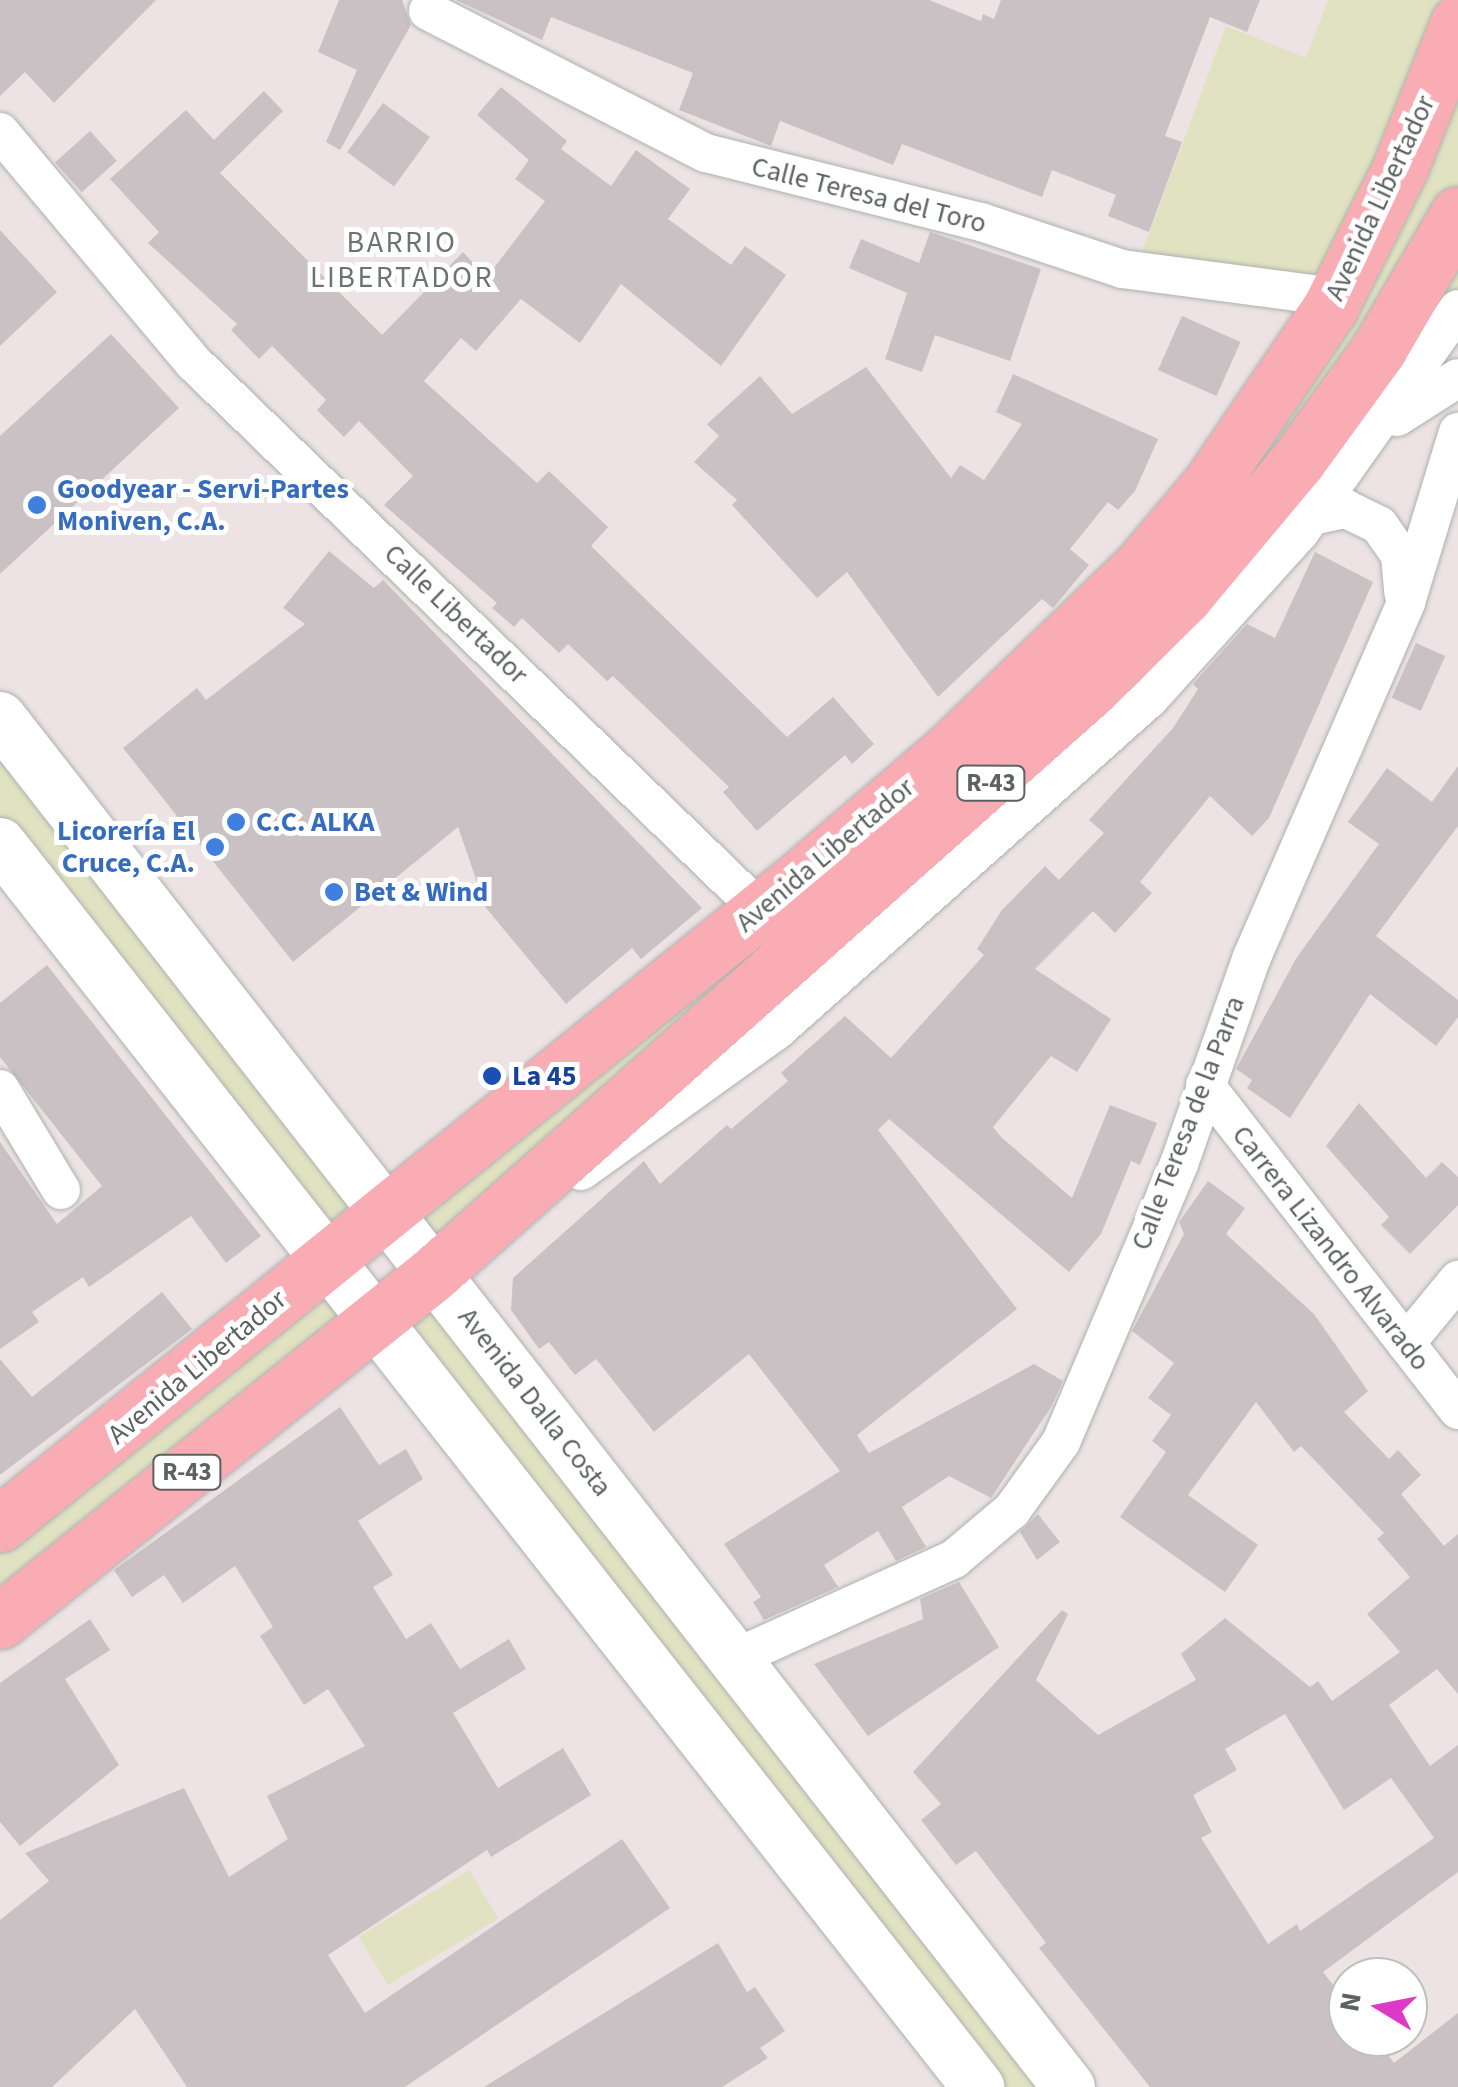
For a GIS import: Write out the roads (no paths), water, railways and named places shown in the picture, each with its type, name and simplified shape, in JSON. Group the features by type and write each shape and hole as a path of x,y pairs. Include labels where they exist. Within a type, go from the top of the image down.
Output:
{"main road":[{"name":"Avenida Libertador","path":"0,1524 760,910 950,750 1142,566 1210,483 1336,296 1400,168 1458,23"},
{"name":"Avenida Libertador","path":"0,1621 434,1272 957,815 1184,597 1339,408 1458,214"}],"street":[{"name":"Calle Teresa del Toro","path":"428,11 706,153 981,222 1122,269 1336,296"},
{"name":"Calle Libertador","path":"0,132 194,364 760,910"},
{"name":"Avenida Libertador","path":"434,1272 671,1108 848,972 1148,699 1312,516 1376,433 1458,309"},
{"path":"1376,433 1458,378"},
{"name":"Calle Teresa de la Parra","path":"735,1658 954,1559 1012,1510 1061,1442 1400,616 1458,432"},
{"path":"1435,509 1458,465"},
{"path":"1312,516 1346,509 1390,537 1403,573 1400,616"},
{"name":"Avenida Dalla Costa","path":"0,718 1069,2087"},
{"path":"0,844 978,2087"},
{"name":"Carrera Lizandro Alvarado","path":"1205,1085 1458,1410"},
{"path":"0,1088 61,1190"},
{"path":"1406,1344 1458,1280"}],"place":[{"name":"Goodyear - Servi-Partes Moniven, C.A.","path":"37,505"},
{"name":"C.C. ALKA","path":"236,822"},
{"name":"Licorería El Cruce, C.A.","path":"215,847"},
{"name":"Bet & Wind","path":"334,892"},
{"name":"La 45","path":"492,1076"}],"district":[{"name":"BARRIO LIBERTADOR","path":"402,260"}]}
